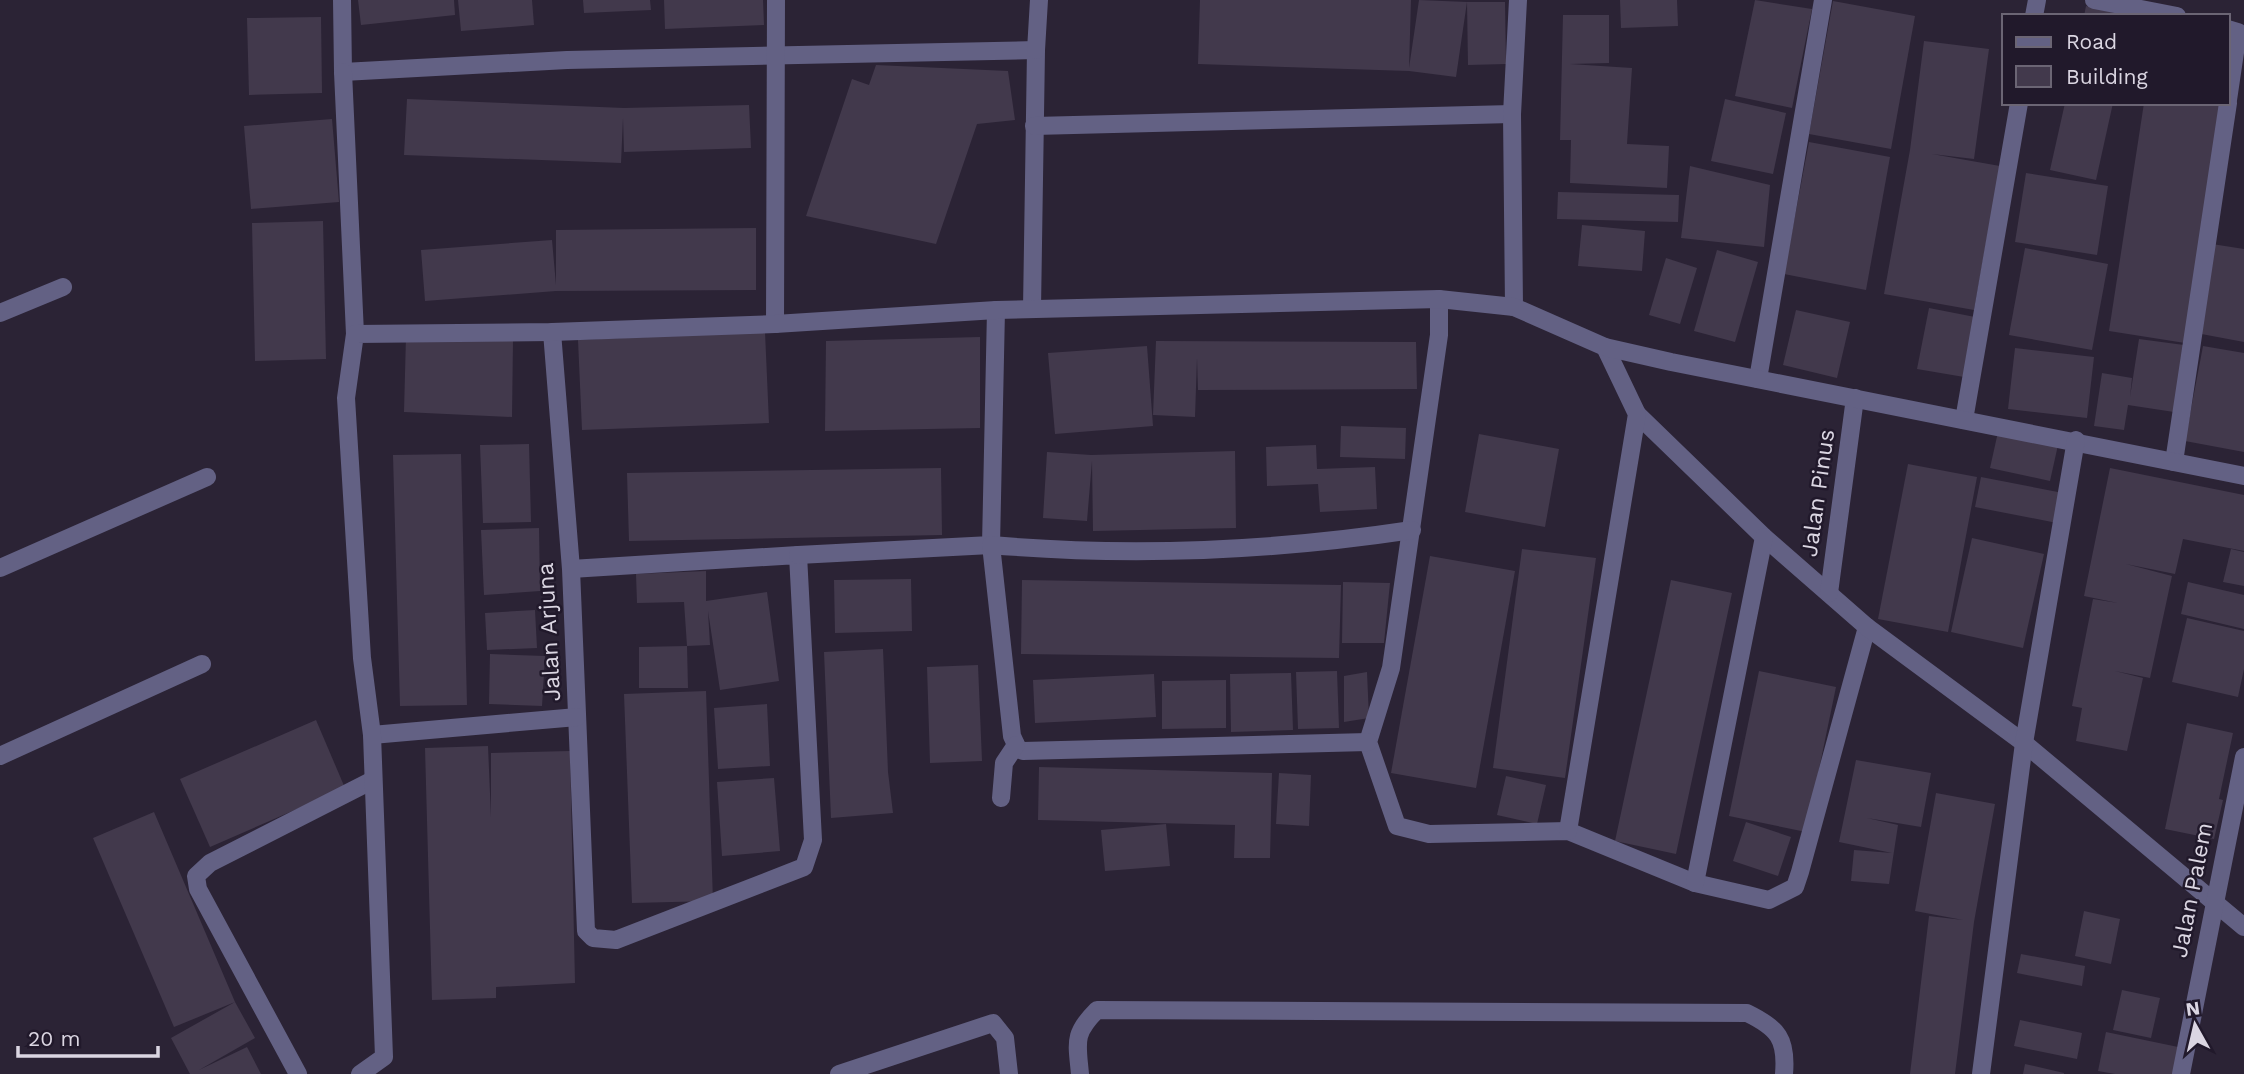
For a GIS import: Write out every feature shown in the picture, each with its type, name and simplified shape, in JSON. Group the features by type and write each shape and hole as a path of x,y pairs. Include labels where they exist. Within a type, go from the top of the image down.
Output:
{"street":[{"path":"342,0 355,334 346,398 361,646 372,735 384,1057 360,1074"},
{"path":"775,324 778,56 776,0"},
{"path":"1032,309 1038,0"},
{"path":"1514,307 1512,114 1518,0"},
{"path":"1758,379 1823,0"},
{"path":"2094,0 2167,14"},
{"path":"2230,86 2237,31"},
{"path":"343,72 567,60 1036,50"},
{"path":"1964,420 2019,105"},
{"path":"2174,462 2228,105"},
{"path":"1034,126 1512,114"},
{"path":"0,313 63,287"},
{"path":"355,334 552,332 775,324 996,310 1439,299 1514,307 1605,346 2244,476"},
{"path":"1439,299 1439,335 1391,668 1368,742 1397,826 1429,834 1568,831 1695,883 1769,900 1796,887 1867,627"},
{"path":"996,310 991,545 1012,736 1016,745 1023,751 1368,742"},
{"name":"Jalan Arjuna","path":"552,332 571,569 586,931 593,938 616,940 804,867 808,860 813,840 798,555"},
{"path":"1605,346 1637,414 1764,537 1867,627 2024,743 2244,927"},
{"name":"Jalan Pinus","path":"1829,593 1855,398"},
{"path":"1568,831 1637,414"},
{"path":"1981,1074 2024,743 2076,440"},
{"path":"0,568 207,477"},
{"path":"571,569 991,545 1074,552 1199,550 1349,539 1412,530"},
{"path":"1695,883 1764,537"},
{"path":"0,756 202,664"},
{"path":"372,735 578,717"},
{"path":"1001,798 1004,763 1016,745"},
{"name":"Jalan Palem","path":"2181,1074 2244,757"},
{"path":"298,1074 198,889 196,876 210,863 373,780"},
{"path":"1080,1074 1076,1038 1082,1026 1097,1010 1746,1013 1762,1020 1779,1035 1786,1050 1784,1074"},
{"path":"839,1074 993,1023 1005,1038 1009,1074"}],"building":[{"path":"358,0 454,0 455,15 361,25"},
{"path":"458,0 532,0 534,25 461,31"},
{"path":"583,0 650,0 651,10 584,13"},
{"path":"664,0 763,0 764,25 665,29"},
{"path":"1200,0 1411,0 1409,68 1419,0 1467,2 1456,77 1409,71 1198,64"},
{"path":"1620,0 1677,0 1678,26 1621,28"},
{"path":"1755,0 1812,9 1792,108 1735,96"},
{"path":"1833,1 1915,16 1891,149 1809,134"},
{"path":"1467,2 1505,2 1506,64 1468,65"},
{"path":"2086,6 2122,14 2084,14"},
{"path":"1563,15 1609,15 1609,63 1570,64 1632,68 1627,144 1669,146 1667,188 1570,183 1571,140 1560,140"},
{"path":"321,17 322,93 249,95 247,18"},
{"path":"1924,41 1989,49 1974,159 1932,154 2000,166 1974,310 1884,294 1910,150"},
{"path":"876,65 1008,71 1015,120 977,124 936,244 806,216 852,79 869,85"},
{"path":"407,99 624,108 749,105 751,148 624,152 623,118 621,163 404,155"},
{"path":"1725,99 1786,113 1773,174 1711,161"},
{"path":"2065,105 2113,105 2096,180 2050,170"},
{"path":"2144,105 2221,105 2185,343 2109,331"},
{"path":"332,119 339,202 251,209 244,126"},
{"path":"1809,142 1890,157 1866,290 1784,274"},
{"path":"1690,166 1770,185 1764,247 1681,238"},
{"path":"2026,173 2108,186 2097,255 2015,242"},
{"path":"1558,192 1679,195 1678,222 1557,219"},
{"path":"323,221 326,359 255,361 252,223"},
{"path":"1582,225 1645,231 1642,271 1578,266"},
{"path":"756,228 756,290 556,291 425,301 421,250 552,240 556,285 556,230"},
{"path":"2212,244 2244,249 2244,342 2196,333"},
{"path":"2025,248 2108,264 2092,350 2009,335"},
{"path":"1717,250 1758,262 1735,342 1694,331"},
{"path":"1666,258 1697,268 1680,324 1649,315"},
{"path":"1929,308 1975,317 1964,377 1917,369"},
{"path":"1796,310 1850,322 1837,378 1783,365"},
{"path":"765,332 769,423 582,430 578,340"},
{"path":"406,336 513,340 512,417 404,412"},
{"path":"980,337 980,428 825,431 826,341"},
{"path":"2139,339 2184,345 2174,412 2128,405 2124,430 2094,426 2102,373 2132,378 2130,397"},
{"path":"1156,341 1416,342 1417,389 1198,390 1197,358 1195,417 1153,415"},
{"path":"1147,346 1153,426 1055,434 1048,353"},
{"path":"2203,346 2244,353 2244,452 2185,441"},
{"path":"2015,348 2094,357 2087,418 2008,409"},
{"path":"1341,426 1406,428 1405,459 1340,457"},
{"path":"1998,432 2058,445 2050,481 1990,468"},
{"path":"1479,434 1559,449 1545,527 1465,512"},
{"path":"529,444 531,522 483,523 480,445"},
{"path":"1316,445 1317,469 1375,467 1377,509 1320,512 1318,484 1267,486 1266,447"},
{"path":"1235,451 1236,528 1093,531 1092,461 1087,521 1043,518 1047,452 1091,455"},
{"path":"461,454 467,705 400,706 393,455"},
{"path":"1908,464 1977,477 1948,632 1878,619"},
{"path":"941,468 942,535 629,541 627,473"},
{"path":"2110,468 2244,495 2244,551 2183,539 2175,574 2126,564 2172,576 2150,678 2115,671 2143,678 2127,751 2076,741 2082,708 2072,706 2093,599 2118,603 2084,596"},
{"path":"1981,477 2063,493 2057,523 1975,507"},
{"path":"539,528 540,591 484,595 481,530"},
{"path":"1972,538 2044,554 2023,648 1951,632"},
{"path":"1522,549 1596,558 1565,778 1493,768"},
{"path":"2231,549 2244,552 2244,586 2223,582"},
{"path":"1430,556 1515,571 1476,788 1391,773"},
{"path":"706,571 706,601 767,592 779,681 720,690 708,611 710,645 687,646 684,602 637,603 636,574"},
{"path":"911,579 912,631 835,633 834,580"},
{"path":"1022,580 1341,585 1339,658 1021,654"},
{"path":"1671,580 1732,593 1676,854 1615,841"},
{"path":"1343,582 1390,583 1384,643 1342,643"},
{"path":"2188,582 2244,595 2244,629 2181,614"},
{"path":"535,610 537,648 487,650 485,613"},
{"path":"2187,618 2244,631 2244,669 2238,697 2172,682"},
{"path":"687,646 688,688 639,688 639,647"},
{"path":"883,649 888,772 893,813 831,818 824,652"},
{"path":"490,654 545,656 542,706 489,704"},
{"path":"978,665 982,761 930,763 927,667"},
{"path":"1337,671 1339,728 1298,729 1296,672"},
{"path":"1759,671 1836,687 1806,832 1729,816"},
{"path":"1367,672 1369,718 1344,722 1344,676"},
{"path":"1291,673 1293,730 1231,732 1230,674"},
{"path":"1154,674 1156,717 1035,723 1033,680"},
{"path":"1226,680 1226,728 1162,729 1162,681"},
{"path":"706,691 713,901 632,903 624,694"},
{"path":"767,704 770,766 718,769 714,708"},
{"path":"316,720 345,788 210,847 180,779"},
{"path":"2187,723 2233,733 2219,799 2223,800 2214,839 2165,829"},
{"path":"488,746 491,817 491,753 570,751 575,983 496,987 496,998 432,1000 425,748"},
{"path":"1856,760 1931,773 1921,827 1867,818 1898,825 1889,884 1851,881 1854,850 1892,853 1839,842"},
{"path":"1039,767 1272,773 1270,858 1234,858 1235,825 1038,820"},
{"path":"1279,773 1311,775 1309,826 1276,824"},
{"path":"1506,776 1546,785 1537,824 1497,815"},
{"path":"774,778 780,851 722,856 717,782"},
{"path":"1936,793 1995,804 1974,922 1955,1074 1910,1074 1929,916 1963,920 1915,911"},
{"path":"154,812 235,1002 174,1027 93,838"},
{"path":"1746,822 1791,837 1778,876 1733,861"},
{"path":"1166,824 1170,866 1105,871 1101,830"},
{"path":"2084,911 2120,919 2111,964 2075,956"},
{"path":"2021,954 2085,966 2082,986 2017,973"},
{"path":"2122,990 2160,998 2151,1038 2113,1030"},
{"path":"235,1002 255,1038 199,1070 247,1047 261,1074 190,1074 171,1038"},
{"path":"2020,1020 2082,1033 2077,1059 2014,1046"},
{"path":"2106,1032 2183,1048 2178,1074 2115,1074 2098,1071"},
{"path":"2025,1064 2064,1073 2064,1074 2023,1074"}]}
